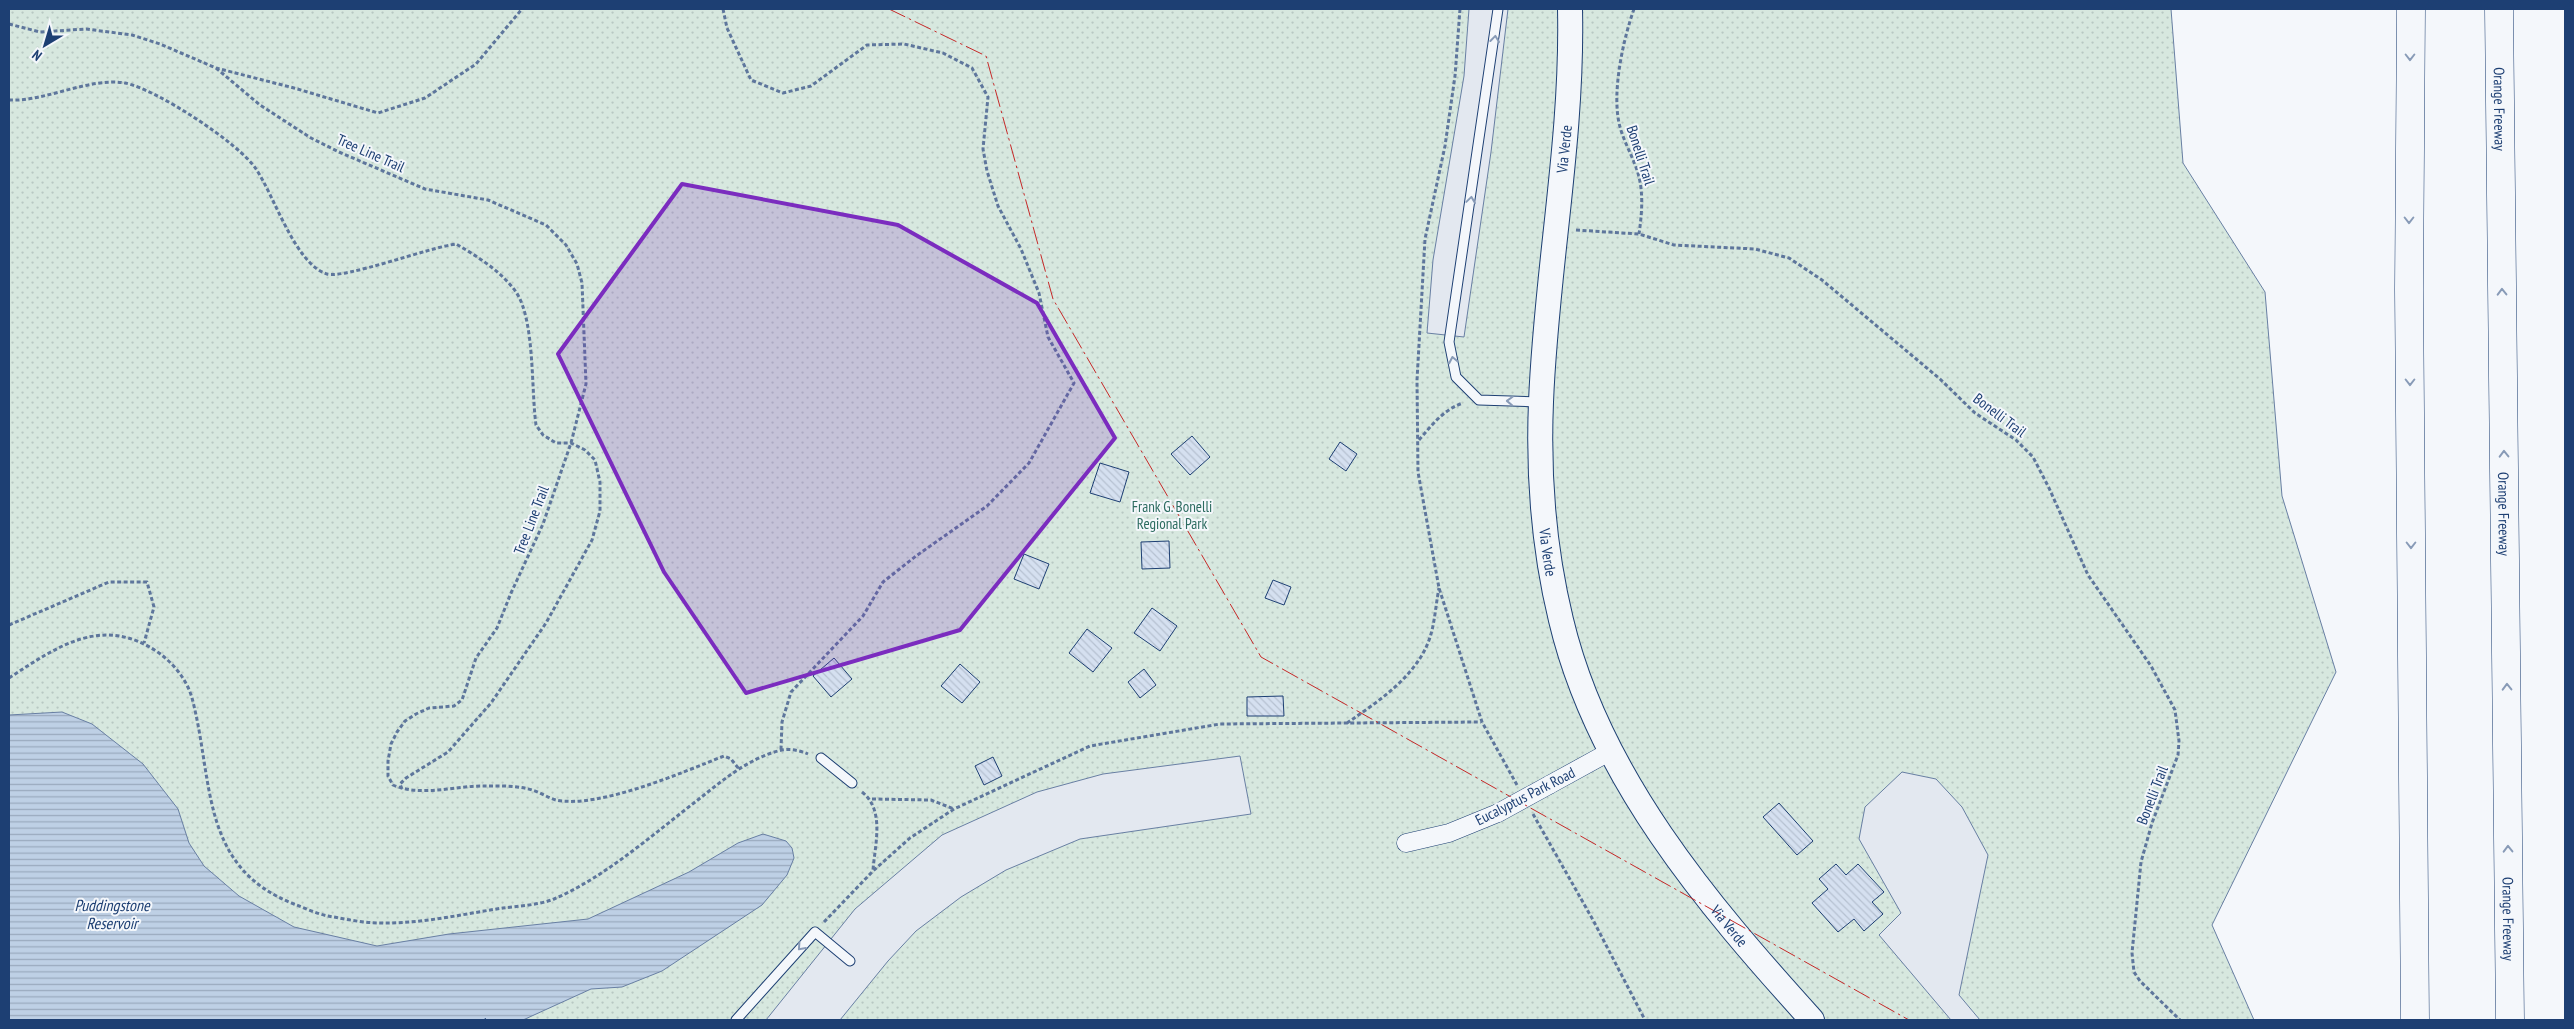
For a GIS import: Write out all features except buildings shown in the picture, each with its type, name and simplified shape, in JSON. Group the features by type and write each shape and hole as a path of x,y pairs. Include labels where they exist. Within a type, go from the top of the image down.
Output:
{"highway":[{"path":"2411,9 2409,300 2414,1020"},
{"name":"Orange Freeway","path":"2499,9 2510,1020"}],"main road":[{"name":"Via Verde","path":"1570,9 1569,103 1541,402 1547,542 1561,622 1584,690 1611,751 1650,818 1672,851 1738,938 1812,1020"}],"street":[{"name":"Eucalyptus Park Road","path":"1406,843 1448,833 1498,813 1611,751"}],"lane":[{"path":"1498,9 1450,342 1456,377 1478,400 1541,402"},
{"path":"820,758 852,783"},
{"path":"736,1020 815,932 850,961"}],"path":[{"path":"9,24 40,32 86,28 132,35 160,44 216,68 294,88 378,113 425,98 476,64 522,9"},
{"path":"723,9 727,28 751,80 783,93 811,86 867,45 904,44 943,53 972,68 988,97 983,149 995,197 1021,248 1039,293 1048,337 1074,383 1029,463 988,506 916,556 883,582 863,616 791,692 782,722 781,750"},
{"path":"1460,9 1455,76 1445,146 1425,239 1418,380 1418,472 1439,588 1482,722 1520,791"},
{"name":"Bonelli Trail","path":"1634,9 1622,58 1617,101 1620,126 1640,179 1642,210 1639,234 1674,245 1755,249 1771,252 1802,265 1828,284 1940,379 1982,420 2016,440 2033,457 2050,488 2088,575 2151,666 2175,710 2179,741 2178,755 2152,823 2141,862 2132,953 2134,972 2180,1020"},
{"name":"Tree Line Trail","path":"216,68 260,105 311,138 340,152 425,189 463,194 508,206 546,225 557,234 577,264 582,283 585,319 586,384 571,442 544,524 511,592 498,628 476,658 462,700 454,706 429,708 410,717 405,721 391,744 388,776 393,785 403,789"},
{"path":"9,100 27,100 72,89 124,83 160,98 209,128 248,157 282,216 295,245 318,270 329,275 456,244 506,280 516,292 523,307 528,332 536,425 543,435 556,443 571,442 585,450 595,460 600,482 600,511 592,540 546,623 491,703 448,752 400,784 403,789 455,789 472,786 524,787 556,800 573,800 640,788 724,756 731,758 739,769"},
{"path":"1556,229 1639,234"},
{"path":"1419,440 1435,421 1454,406 1478,400"},
{"path":"9,624 109,582 147,582 154,608 144,643"},
{"path":"1346,723 1395,687 1415,665 1431,636 1439,588"},
{"path":"9,678 53,649 96,634 123,635 144,643 166,659 181,675 191,696 215,817 230,853 249,878 271,895 325,916 378,923 416,922 552,900 579,886 629,852 739,769 758,758 781,750 800,750 820,758"},
{"path":"815,932 873,871 910,838 954,809 1090,746 1220,724 1482,722"},
{"path":"852,783 871,799 877,828 873,871"},
{"path":"871,799 932,800 954,809"},
{"path":"1530,808 1593,920 1645,1020"}],"highlighted area":[{"path":"682,184 898,225 1037,303 1115,438 960,630 746,693 664,572 558,354"}],"green space":[{"name":"Frank G. Bonelli Regional Park","path":"9,9 2171,9 2183,163 2265,292 2282,496 2336,672 2212,925 2254,1020 9,1020"}],"shaded area":[{"path":"1469,9 1508,9 1491,152 1464,337 1427,333 1433,260 1464,76"},
{"path":"1240,756 1251,814 1080,839 1006,870 961,897 916,931 888,961 840,1020 766,1020 855,909 942,835 1037,792 1103,774"},
{"path":"1902,772 1936,779 1962,807 1988,855 1959,995 1980,1020 1951,1020 1879,935 1901,913 1859,839 1865,807"}],"water":[{"name":"Puddingstone Reservoir","path":"62,712 92,724 143,764 178,809 189,843 204,866 239,896 294,927 377,946 449,934 588,919 689,872 738,843 763,834 786,841 792,848 794,858 787,875 762,905 662,971 622,987 591,989 523,1020 9,1020 9,715"}],"power":[{"path":"889,9 986,56 1053,299 1261,657 1909,1020"}]}
